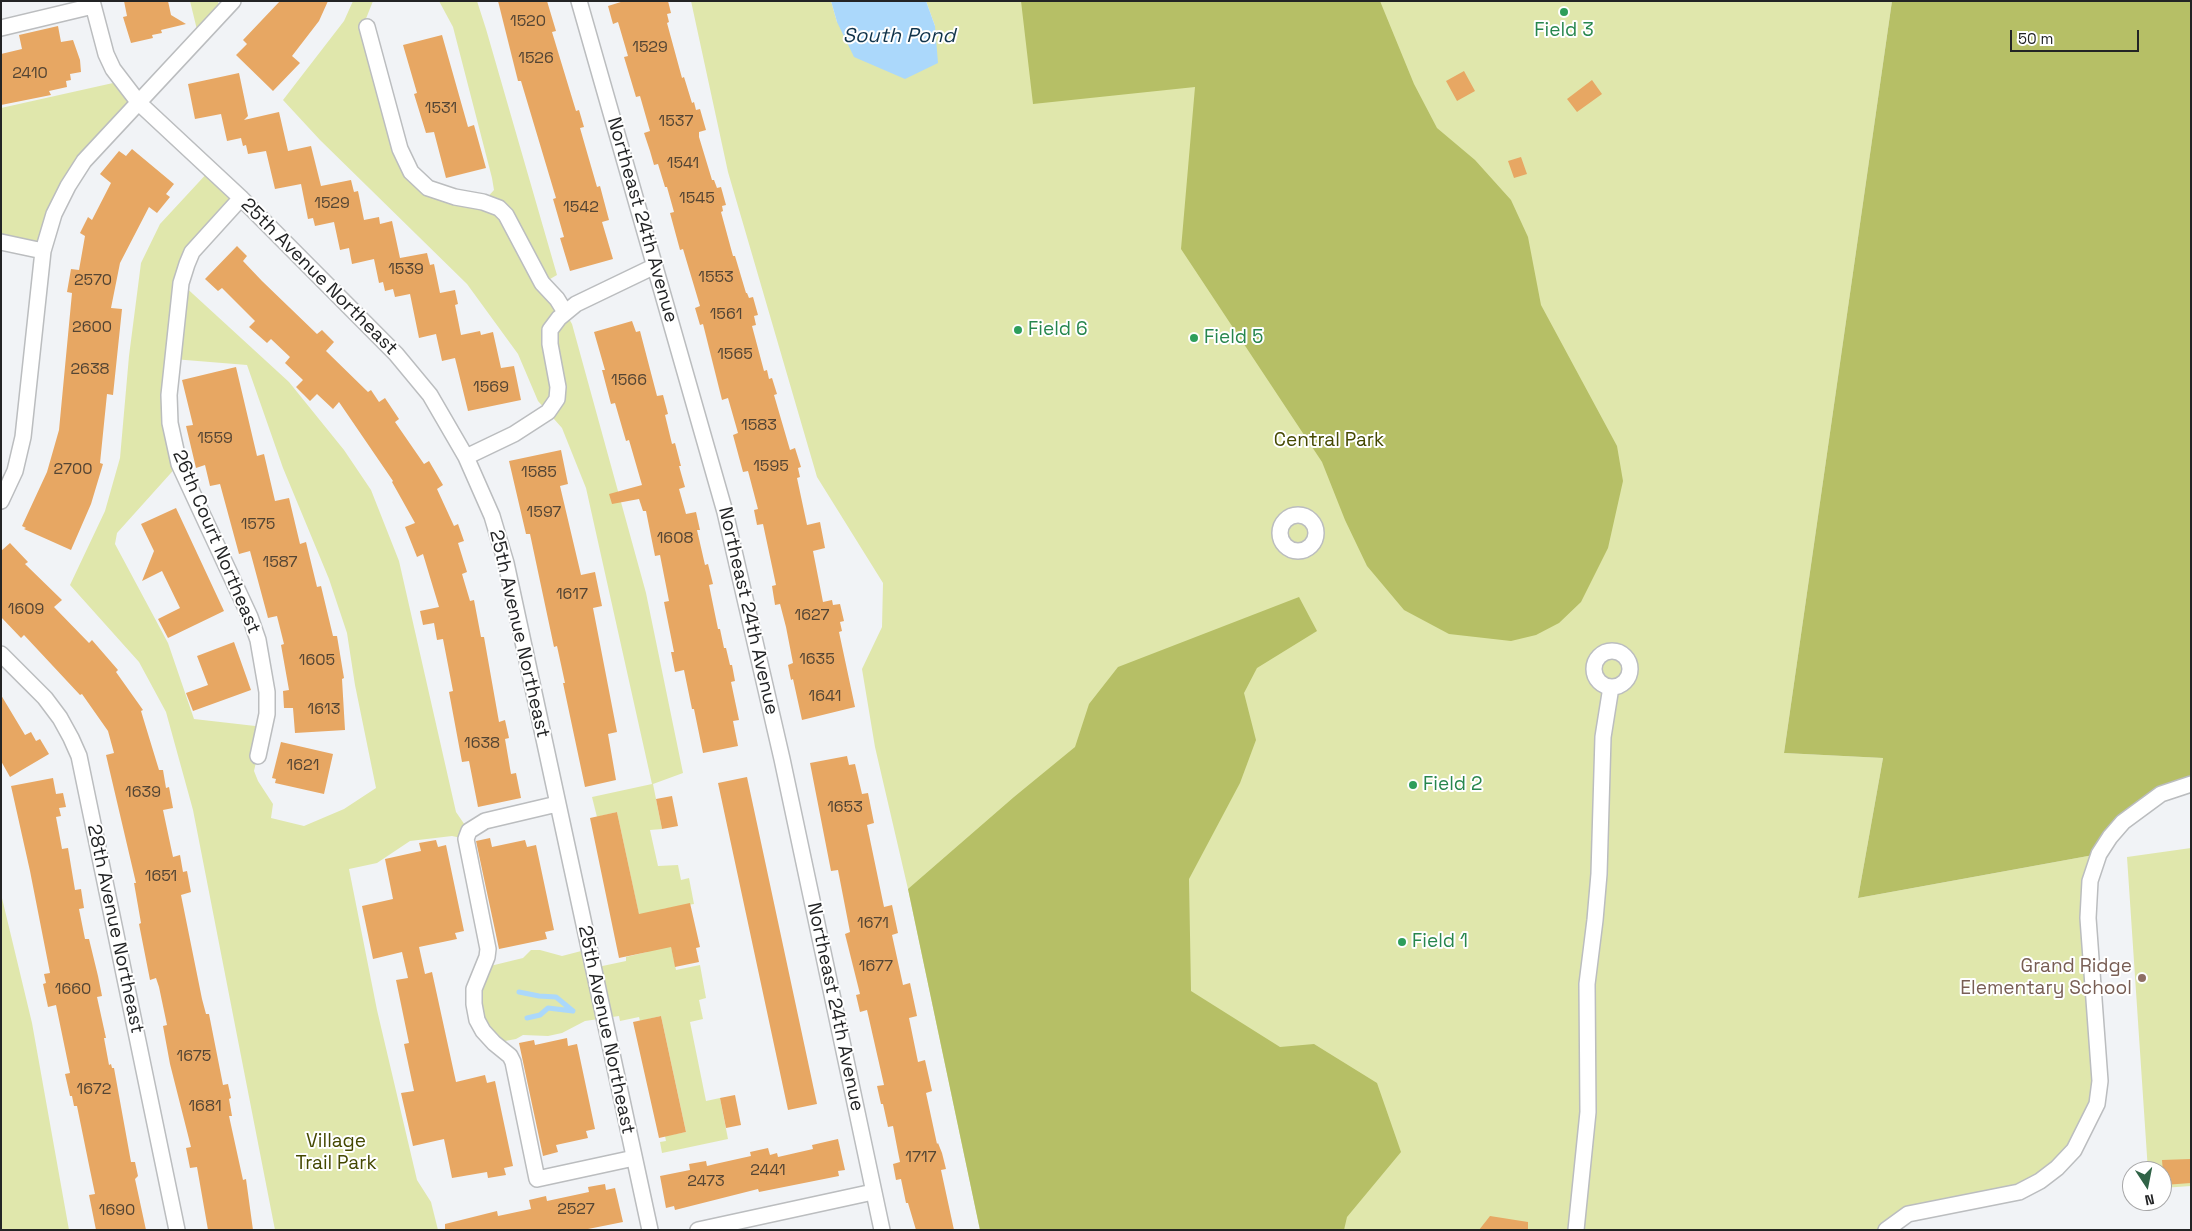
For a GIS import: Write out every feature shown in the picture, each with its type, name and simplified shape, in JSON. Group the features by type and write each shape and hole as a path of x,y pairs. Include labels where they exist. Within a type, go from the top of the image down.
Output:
{"street":[{"path":"1,501 14,471 23,437 43,251 54,214 68,186 84,161 233,1"},
{"name":"Northeast 24th Avenue","path":"579,1 728,522 780,751 882,1230"},
{"path":"1,28 92,4"},
{"name":"25th Avenue Northeast","path":"92,4 106,54 113,69 139,104 241,198 396,354 430,395 466,457 492,516 506,563 650,1230"},
{"path":"367,27 400,149 411,172 428,188 499,208 506,215 542,283 557,299 565,312"},
{"name":"26th Court Northeast","path":"241,198 192,252 187,264 181,283 169,395 170,423 179,464 250,617 258,640 267,692 267,714 258,756"},
{"path":"1,242 43,251"},
{"path":"466,457 514,434 548,412 557,399 558,387 550,344 550,330 565,312 576,304 655,266"},
{"name":"28th Avenue Northeast","path":"1,654 45,698 72,738 79,756 177,1230"},
{"path":"1576,1230 1588,1112 1587,984 1599,874 1603,737 1611,687"},
{"path":"1886,1230 1908,1214 2019,1192 2057,1168 2074,1150 2097,1104 2100,1081 2088,918 2090,881 2099,854 2123,822 2161,794 2191,784"},
{"path":"557,804 485,821 469,830 466,839 488,949 474,989 477,1020 483,1031 510,1056 513,1062 537,1179 634,1158"},
{"path":"698,1230 873,1192"}],"green space":[{"path":"190,1 218,1 221,15 199,38"},
{"path":"353,1 373,1 363,26 418,180 483,202 494,190 492,178 453,27 439,1 477,1 557,275 543,283 572,324 646,593 683,773 653,784 662,829 650,830 658,866 678,865 681,880 689,878 694,904 663,909 676,970 700,965 706,998 699,1000 703,1019 690,1022 706,1101 720,1098 728,1139 662,1153 660,1142 666,1141 665,1136 686,1132 661,1016 640,1021 639,1017 620,1021 619,1016 585,1021 562,1033 548,1036 523,1035 516,1039 494,1043 477,1020 482,968 523,958 531,950 540,950 562,956 589,949 593,968 626,961 626,957 647,952 617,812 597,817 592,797 652,784 586,488 562,428 538,401 518,354 467,284 320,140 283,100 344,21"},
{"name":"Central Park","path":"691,1 831,1 837,22 935,26 926,1 1892,1 1784,753 1883,758 1858,898 2099,854 2090,881 2100,1081 2089,1123 2040,1181 1930,1209 1886,1230 980,1230 908,889 875,747 862,669 882,627 883,583 817,477 728,172"},
{"path":"1021,1 1380,1 1414,84 1437,128 1475,160 1511,200 1528,237 1541,305 1617,446 1623,481 1608,548 1581,602 1559,623 1536,635 1511,641 1449,634 1404,610 1367,566 1345,520 1322,462 1181,249 1195,87 1033,104"},
{"path":"1892,1 2191,1 2191,784 2161,794 2099,854 1858,898 1883,758 1784,753"},
{"path":"122,81 139,103 84,161 43,251 1,242 1,108"},
{"name":"Village Trail Park","path":"210,170 241,198 192,252 181,283 289,382 344,450 371,490 399,561 456,812 469,831 466,839 452,836 410,841 377,863 349,869 377,1010 417,1180 431,1202 438,1230 275,1230 193,810 166,712 139,662 70,585 105,511 120,458 129,356 141,263 160,224","holes":["173,359 247,365 283,468 329,579 347,633 355,685 376,788 344,809 304,826 271,818 273,804 258,781 254,771 264,727 194,719 168,643 115,544 117,533 179,464"]},
{"path":"1299,597 1317,631 1257,668 1244,693 1256,740 1240,783 1189,879 1191,991 1280,1047 1314,1044 1377,1083 1401,1152 1347,1217 1344,1230 980,1230 908,889 1075,747 1089,704 1118,667"},
{"path":"2191,848 2191,1186 2172,1187 2172,1161 2147,1161 2127,857"},
{"path":"1,894 32,1023 69,1230 1,1230"}],"water":[{"name":"South Pond","path":"831,1 926,1 935,26 938,63 905,79 854,57 837,22"}],"building":[{"path":"124,1 168,1 171,15 186,24 161,30 162,33 152,35 153,38 131,43 123,17 127,16"},
{"path":"280,1 328,1 319,21 292,56 300,63 273,91 236,55 247,44 243,40"},
{"path":"498,1 547,1 556,31 552,32 576,111 579,110 584,127 580,128 597,187 600,186 609,220 602,222 613,259 570,271 560,238 564,237 553,199 556,198 521,81 518,81"},
{"path":"624,1 668,1 671,13 667,14 669,22 667,23 682,78 684,77 696,110 700,109 706,130 699,132 699,137 712,180 714,180 717,188 721,187 726,205 722,206 723,211 721,212 733,256 735,256 746,293 749,298 753,297 758,315 754,316 756,325 752,326 764,371 767,370 769,379 772,378 777,394 774,395 790,450 795,448 801,467 798,468 800,477 797,478 807,525 820,522 825,548 813,551 823,602 832,600 833,605 840,604 844,621 840,622 842,631 839,632 855,707 802,720 788,665 793,663 786,627 780,604 775,605 772,586 776,585 763,524 757,525 754,510 758,509 748,471 743,472 733,435 738,433 728,398 722,400 703,324 700,325 695,308 700,306 683,249 680,250 670,213 674,212 667,187 665,187 658,164 654,165 644,133 650,131 640,96 636,97 624,57 628,56 618,22 613,24 608,6"},
{"path":"58,26 61,42 73,40 80,60 81,72 70,74 71,80 66,81 67,87 49,91 51,95 1,105 1,54 22,49 19,35"},
{"path":"442,35 468,127 474,125 486,168 446,178 434,132 426,133 414,94 417,93 403,45"},
{"path":"1464,71 1475,91 1457,101 1446,81"},
{"path":"239,73 248,116 244,120 279,112 288,151 311,146 321,186 351,180 354,192 358,191 364,220 379,217 380,224 392,221 400,258 427,253 430,265 434,264 440,293 455,290 458,304 455,305 461,335 480,331 481,335 493,332 501,368 514,366 521,400 468,411 455,358 442,361 436,334 419,338 410,294 395,297 393,289 385,291 383,282 379,283 374,259 352,264 349,248 340,250 334,222 315,226 313,218 308,219 301,184 275,189 266,151 248,154 246,145 243,146 241,138 227,141 221,114 195,119 188,84"},
{"path":"1592,80 1602,94 1577,112 1567,99"},
{"path":"132,149 174,184 166,194 170,197 157,213 149,207 120,263 111,308 122,309 113,395 107,394 100,463 103,464 91,504 71,550 24,529 26,528 22,526 47,472 59,430 72,293 67,292 71,269 79,270 85,236 80,233 88,217 92,220 111,183 100,174 119,151 126,156"},
{"path":"1521,157 1527,174 1514,178 1508,161"},
{"path":"237,246 247,256 243,261 262,281 317,334 322,330 334,342 326,351 368,392 371,390 379,402 385,398 399,419 395,422 424,464 429,461 443,485 437,489 454,526 458,524 464,541 458,543 467,572 462,574 470,601 474,600 481,637 484,637 499,722 505,720 509,738 505,739 511,774 516,773 521,798 478,807 469,761 462,762 449,692 453,691 443,639 437,640 434,623 423,625 420,611 439,607 423,554 417,557 405,527 415,523 393,481 339,402 333,409 317,394 310,401 296,387 303,380 285,363 290,357 271,339 267,343 249,327 255,321 222,288 218,291 205,279"},
{"path":"632,321 636,332 640,331 657,396 663,395 668,414 665,415 672,444 675,443 681,466 679,466 685,487 679,489 686,514 696,512 700,530 697,530 705,565 708,564 713,584 709,585 718,629 720,629 730,665 732,665 735,681 731,682 739,720 733,721 738,746 703,753 684,670 675,672 671,652 674,652 664,602 669,601 660,555 655,556 646,511 643,511 639,499 612,504 609,494 642,485 629,440 626,441 615,403 611,404 602,370 605,370 594,332"},
{"path":"236,367 257,456 264,454 275,501 289,498 300,544 306,542 317,587 321,586 333,636 337,636 344,678 342,679 345,730 295,733 293,708 284,708 283,691 289,690 281,645 284,644 277,616 268,618 250,551 239,554 220,484 210,486 205,465 196,468 186,426 193,425 182,380"},
{"path":"561,450 568,484 560,486 581,575 595,572 602,606 593,608 617,732 608,734 616,780 585,787 557,646 554,647 530,534 526,534 509,461"},
{"path":"176,508 224,611 168,638 158,619 180,608 162,571 142,581 154,551 141,524"},
{"path":"10,543 28,562 25,564 62,600 54,607 89,643 92,640 118,670 116,672 143,710 141,711 159,770 163,770 166,788 169,787 173,808 163,810 173,857 180,855 183,872 187,871 191,892 181,895 202,999 206,1014 209,1014 223,1085 228,1084 232,1116 229,1116 243,1180 246,1179 253,1230 208,1230 197,1167 190,1168 186,1148 191,1147 170,1064 163,1026 167,1025 159,987 156,978 150,980 139,924 141,923 134,883 136,883 106,755 114,753 108,731 82,694 80,695 24,635 21,638 1,617 1,551"},
{"path":"234,642 251,690 193,711 186,693 208,685 197,656"},
{"path":"1,695 25,735 31,732 36,741 40,739 49,754 10,777 1,761"},
{"path":"281,742 333,754 324,794 275,783 276,779 272,778"},
{"path":"847,756 849,765 855,764 862,794 868,793 874,823 867,825 884,907 892,905 898,933 892,935 903,985 910,983 917,1016 909,1018 918,1062 925,1060 932,1091 926,1093 937,1144 942,1153 946,1169 941,1170 954,1230 916,1230 908,1203 906,1203 901,1179 896,1180 893,1164 900,1162 893,1126 888,1127 883,1104 881,1104 877,1086 884,1085 867,1010 860,1012 856,995 860,994 845,934 850,932 838,870 831,871 810,763"},
{"path":"747,777 817,1104 788,1110 718,783"},
{"path":"53,778 56,794 63,793 66,807 59,808 61,816 56,817 62,849 68,848 75,890 81,889 84,908 79,909 85,939 89,939 98,976 102,996 97,997 106,1038 104,1038 109,1065 111,1064 112,1068 114,1068 131,1162 135,1162 138,1176 135,1179 146,1230 96,1230 89,1195 95,1194 77,1106 74,1106 72,1096 70,1096 65,1074 70,1073 56,1005 48,1007 43,984 46,983 44,974 50,973 11,786"},
{"path":"672,796 678,826 662,829 656,799"},
{"path":"617,812 639,914 690,903 700,947 696,948 699,962 675,967 671,947 619,958 590,818"},
{"path":"490,838 492,847 525,840 527,847 536,845 554,930 545,932 547,939 499,949 476,841"},
{"path":"436,840 438,847 446,845 464,931 455,933 457,939 419,947 425,974 432,972 456,1082 485,1075 487,1083 495,1081 513,1166 504,1168 506,1175 488,1178 487,1172 452,1178 444,1139 413,1146 401,1093 414,1091 404,1044 409,1043 396,980 408,978 402,952 373,959 362,906 393,899 385,859 421,851 419,843"},
{"path":"661,1016 686,1132 659,1138 633,1022"},
{"path":"567,1038 568,1046 577,1044 595,1129 586,1131 588,1138 556,1145 558,1152 543,1156 519,1043 534,1040 535,1045"},
{"path":"735,1095 741,1125 726,1128 720,1098"},
{"path":"838,1139 845,1170 838,1171 839,1176 759,1192 758,1189 675,1210 674,1206 666,1208 660,1176 690,1170 689,1164 706,1161 707,1166 751,1156 750,1152 768,1148 770,1155 777,1153 778,1157 813,1149 812,1145"},
{"path":"2191,1159 2191,1183 2172,1184 2172,1161 2162,1160"},
{"path":"605,1184 606,1190 615,1188 623,1222 583,1230 445,1230 445,1224 497,1211 498,1216 531,1209 529,1200 546,1196 547,1201 589,1192 588,1187"},
{"path":"1490,1216 1528,1222 1528,1230 1479,1230"}],"waterway":[{"path":"519,992 556,997 573,1011"},
{"path":"527,1018 540,1015 548,1008 573,1011"}],"place":[{"name":"Field 3","path":"1564,12"},
{"name":"Field 6","path":"1018,330"},
{"name":"Field 5","path":"1194,338"},
{"name":"Field 2","path":"1413,785"},
{"name":"Field 1","path":"1402,942"},
{"name":"Grand Ridge Elementary School","path":"2142,978"}]}
